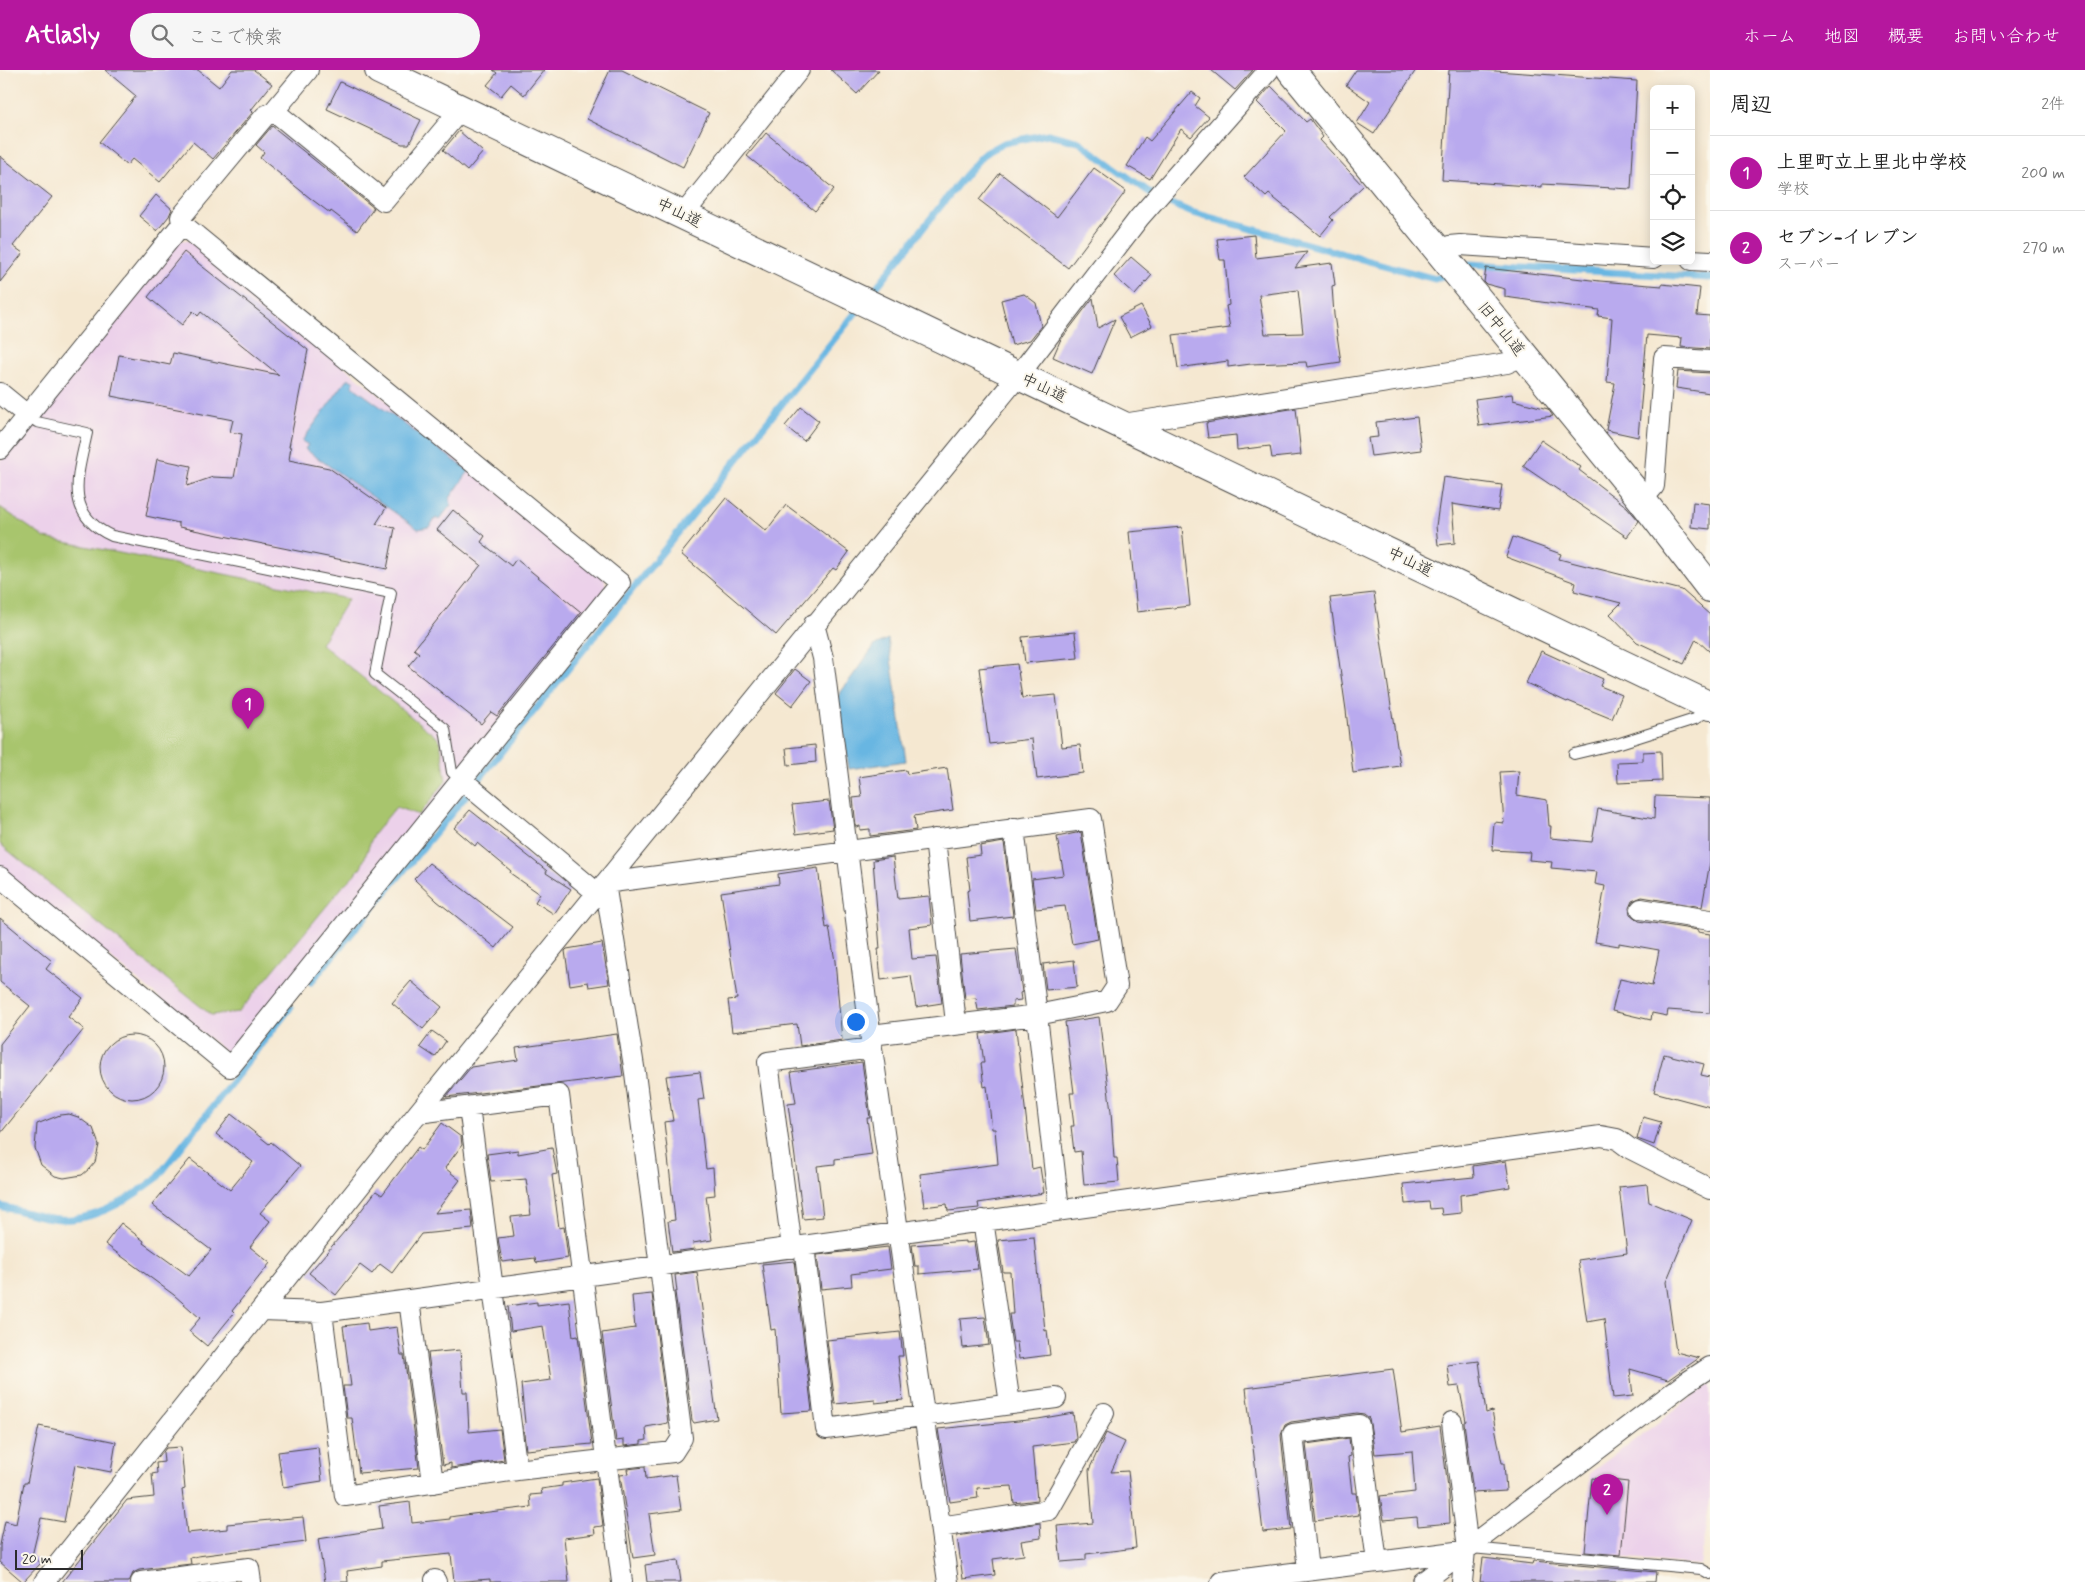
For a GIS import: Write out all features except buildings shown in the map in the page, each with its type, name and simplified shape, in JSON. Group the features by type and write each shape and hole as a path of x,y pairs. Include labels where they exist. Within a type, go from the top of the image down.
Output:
{"main road":[{"name":"中山道","path":"379,70 1018,376 1123,424 1710,707"},
{"name":"旧中山道","path":"1291,70 1642,500 1710,588"}],"street":[{"path":"0,877 230,1067 468,785 620,583 182,224 181,217 265,116 274,111 308,70"},
{"path":"683,215 799,70"},
{"path":"44,1582 418,1114 814,624 1018,376 1139,218 1269,70"},
{"path":"274,111 384,201 462,109"},
{"path":"0,449 182,224"},
{"path":"1449,264 1449,246 1460,245 1650,258"},
{"path":"1695,260 1710,261"},
{"path":"1123,424 1506,364 1523,356"},
{"path":"1642,500 1654,486 1664,358 1710,361"},
{"path":"0,393 27,415"},
{"path":"814,624 823,658 872,1041 948,1582"},
{"path":"322,1312 345,1496 517,1470 673,1452 682,1438 635,1073 601,888 468,785"},
{"path":"601,888 847,850 1091,818 1117,986 1107,1001 1037,1014 956,1023 768,1062 826,1430 1056,1398"},
{"path":"1014,828 1059,1209"},
{"path":"935,839 956,1023"},
{"path":"1642,910 1710,920"},
{"path":"418,1114 559,1095 584,1276 622,1582"},
{"path":"469,1107 517,1470"},
{"path":"261,1310 322,1312 899,1233 1059,1209 1602,1136 1617,1139 1637,1152 1710,1189"},
{"path":"983,1220 1010,1404"},
{"path":"409,1300 433,1483"},
{"path":"1423,1582 1684,1384 1710,1367"},
{"path":"940,1527 1049,1510 1104,1413"},
{"path":"1452,1422 1467,1549 1462,1582"},
{"path":"1308,1570 1293,1434 1359,1425 1377,1562"},
{"path":"1221,1582 1467,1549"},
{"path":"141,1582 249,1568 251,1582"}],"lane":[{"path":"27,415 37,422 87,433 76,482 77,496 81,510 88,521 98,530 112,536 391,593 375,674 445,729 452,772 468,785"},
{"path":"1574,754 1620,743 1695,719 1710,707"},
{"path":"1467,1549 1702,1569 1710,1574"}],"shaded area":[{"path":"179,240 190,241 604,578 607,590 236,1052 226,1052 0,868 0,461"},
{"path":"1710,1384 1710,1499 1700,1565 1582,1555 1590,1473"}],"green space":[{"path":"0,507 45,538 348,599 321,644 440,740 446,781 419,815 396,807 373,835 361,868 344,885 239,1012 211,1015 0,844"}],"water":[{"path":"348,378 354,382 352,386 469,471 450,498 451,505 439,520 436,518 429,527 418,529 305,449 308,445 302,441"},
{"path":"888,639 906,761 849,769 838,696 875,645"}],"waterway":[{"path":"868,298 965,175 984,154 1004,143 1048,134 1079,142 1156,197 1190,212 1435,279 1450,273"},
{"path":"1460,268 1470,264 1710,278"},
{"path":"311,982 459,804 861,306"},
{"path":"0,1206 46,1217 72,1219 106,1210 138,1192 157,1178 290,1008"}],"place":[{"name":"上里町立上里北中学校","path":"248,729"},
{"name":"セブン-イレブン","path":"1607,1515"}]}
